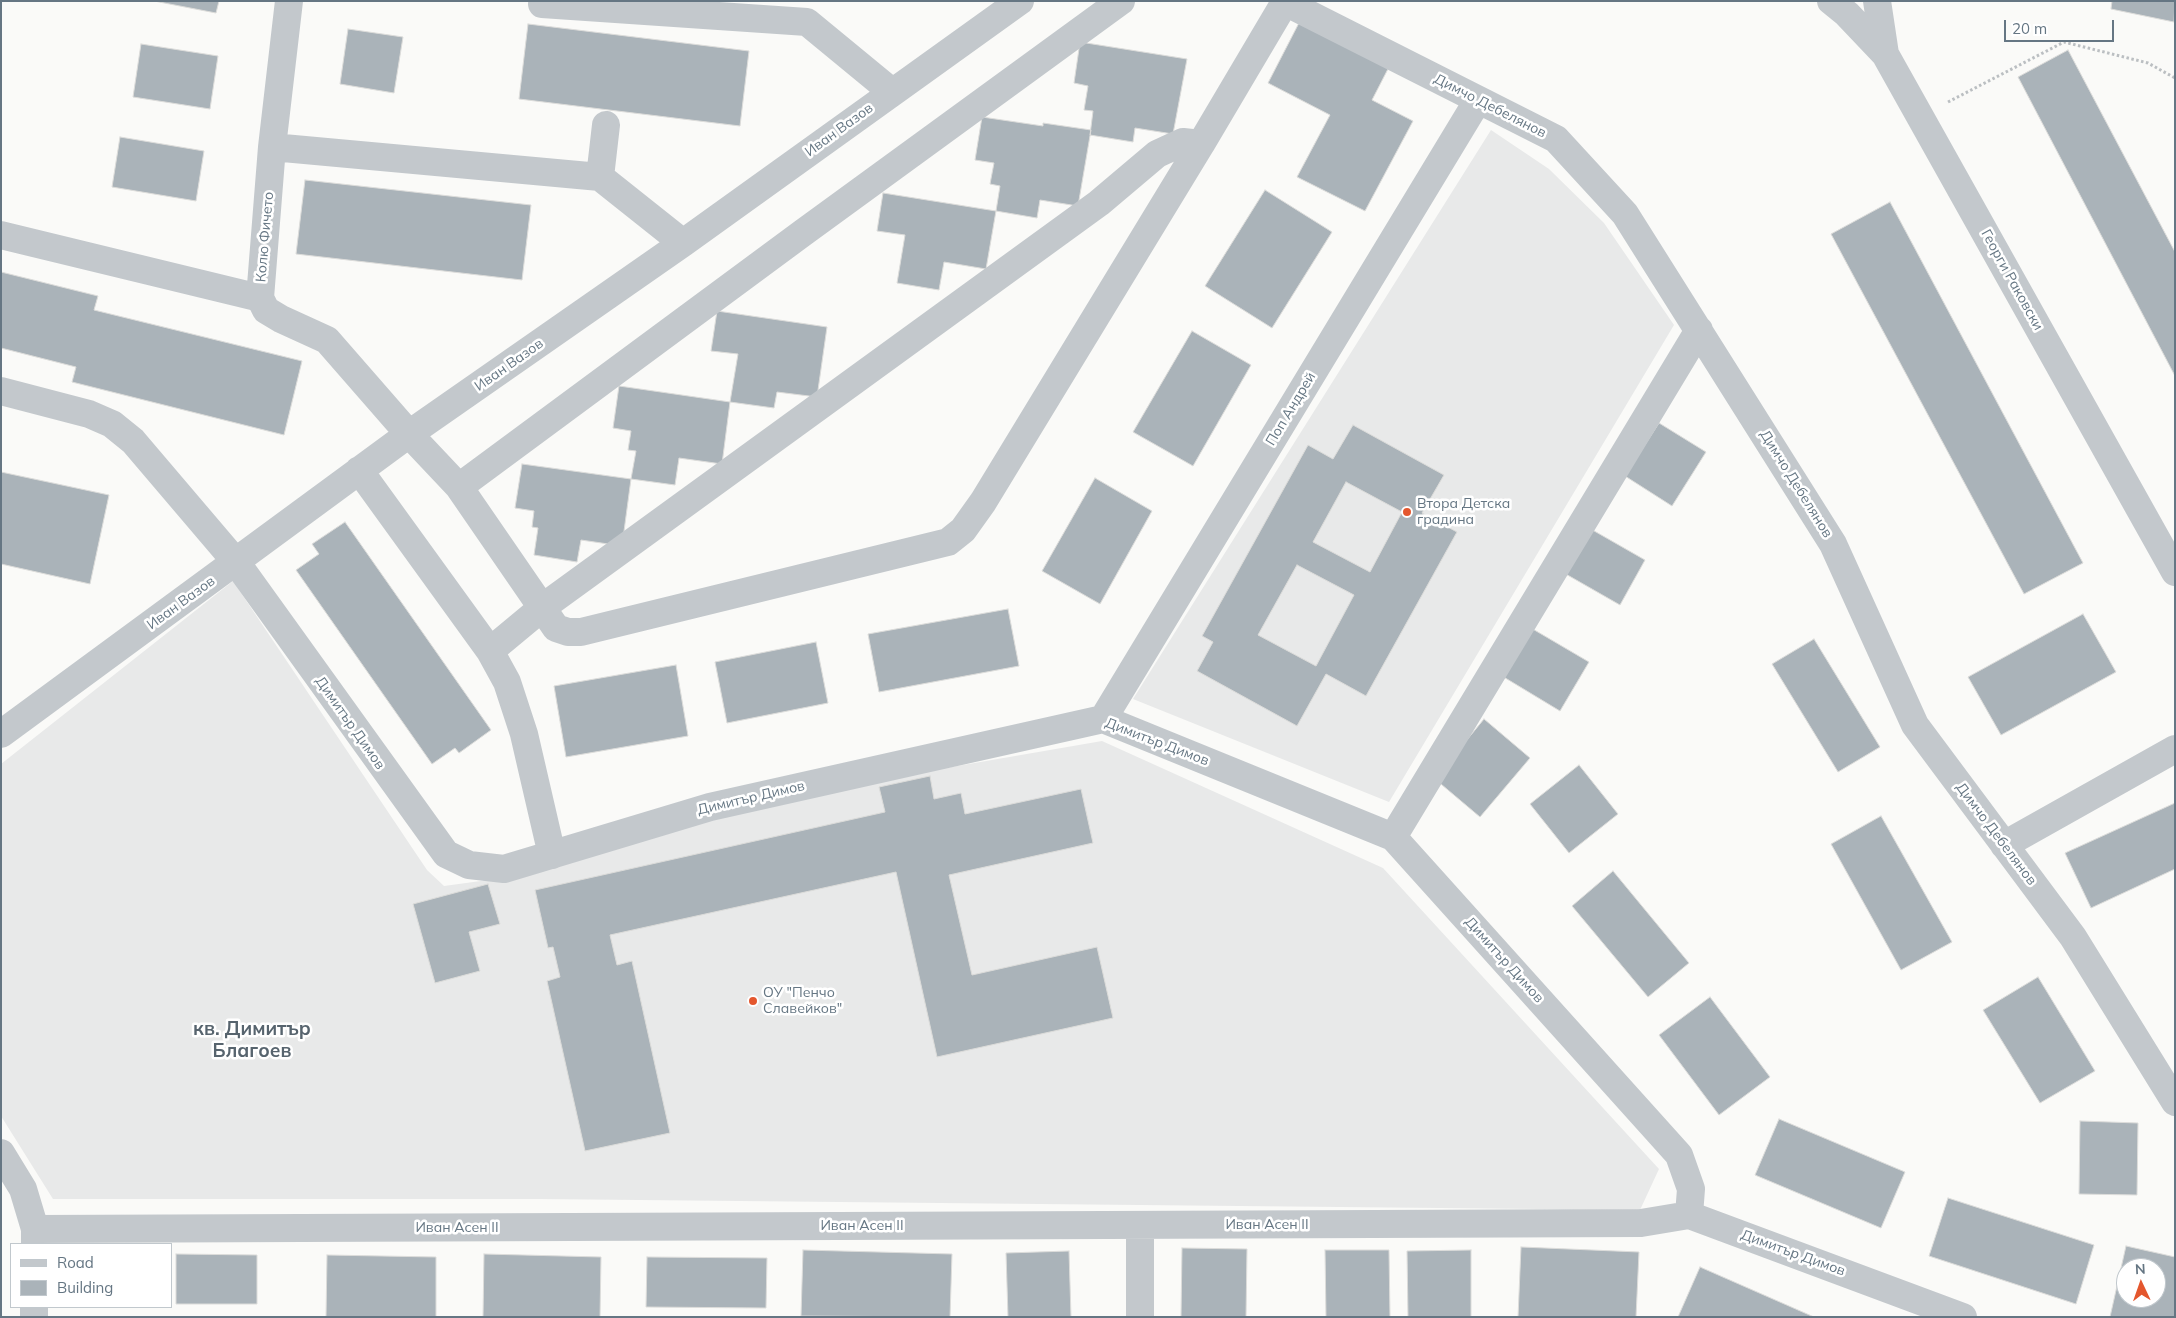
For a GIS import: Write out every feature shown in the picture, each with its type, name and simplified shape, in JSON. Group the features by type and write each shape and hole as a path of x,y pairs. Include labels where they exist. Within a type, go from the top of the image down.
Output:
{"street":[{"name":"Колю Фичето","path":"289,1 272,147 260,298 266,310 327,340 459,488 556,628 568,632 581,632 948,542 963,530 1201,144 1284,2"},
{"name":"Иван Вазов","path":"1,734 409,434 683,244 1020,1"},
{"path":"459,488 796,238 1121,1"},
{"name":"Георги Раковски","path":"1831,1 1847,14 1886,54 2175,572"},
{"path":"1877,1 1886,54"},
{"name":"Димчо Дебелянов","path":"1284,2 1556,139 1625,214 1833,544 1915,725 2073,938 2175,1102"},
{"path":"542,4 806,12 892,92"},
{"name":"Поп Андрей","path":"1103,719 1478,100"},
{"path":"600,177 606,125"},
{"path":"490,650 543,607 1099,203 1157,154 1183,142 1201,144"},
{"path":"272,147 600,177 683,244"},
{"path":"1,235 260,298"},
{"path":"1393,837 1699,330"},
{"name":"Димитър Димов","path":"1,391 89,414 112,424 133,441 236,562 446,854 468,866 504,869 710,807 1103,719 1393,837 1679,1155 1691,1189 1689,1215 1963,1317"},
{"path":"360,470 490,650 507,682 524,734 552,855"},
{"path":"2004,845 2175,749"},
{"path":"1,1153 23,1189 35,1237"},
{"name":"Иван Асен II","path":"35,1237 1140,1225 1641,1223 1689,1215"},
{"path":"1140,1225 1140,1317"}],"path":[{"path":"1921,116 2064,42 2148,63 2175,78"}],"shaded area":[{"name":"Втора Детска градина","path":"1491,130 1549,169 1604,223 1674,325 1389,802 1133,699"},
{"name":"ОУ \"Пенчо Славейков\"","path":"233,581 427,870 444,886 510,877 731,814 934,770 1102,741 1383,868 1659,1169 1640,1210 539,1199 53,1199 1,1116 1,764"}],"building":[{"path":"154,1 219,1 216,13"},
{"path":"2112,1 2175,1 2174,22 2111,9"},
{"path":"1301,19 1390,65 1372,100 1413,121 1365,211 1297,177 1330,115 1268,83"},
{"path":"528,24 749,51 740,126 519,99"},
{"path":"348,29 403,37 394,93 340,84"},
{"path":"1080,42 1187,59 1173,134 1135,128 1133,142 1090,135 1093,111 1084,110 1088,86 1074,83"},
{"path":"141,44 218,56 210,109 133,97"},
{"path":"2068,50 2175,252 2175,376 2018,77"},
{"path":"982,117 1043,126 1043,123 1091,130 1078,206 1040,200 1037,218 996,211 1000,186 990,184 994,163 975,160"},
{"path":"120,137 204,151 196,201 112,187"},
{"path":"305,180 531,205 522,280 296,254"},
{"path":"1265,190 1332,232 1272,328 1205,286"},
{"path":"883,193 996,211 986,269 944,262 939,290 897,283 905,235 877,231"},
{"path":"1890,202 2083,563 2024,594 1831,234"},
{"path":"1,272 98,296 94,310 302,361 284,435 72,382 76,367 1,348"},
{"path":"717,311 827,327 817,397 777,392 774,408 730,402 738,354 711,351"},
{"path":"1192,331 1251,365 1193,466 1133,432"},
{"path":"619,386 730,402 722,464 679,458 675,485 631,479 636,451 628,450 631,431 613,428"},
{"path":"1659,423 1706,452 1672,506 1625,476"},
{"path":"1353,425 1444,475 1422,513 1457,532 1366,696 1326,674 1297,726 1197,671 1213,642 1202,636 1308,445 1333,459","holes":["1346,482 1402,512 1370,572 1313,542","1297,565 1354,595 1316,666 1258,635"]},
{"path":"522,464 631,479 622,546 581,540 577,562 534,555 538,528 532,527 534,511 515,508"},
{"path":"1,472 109,495 90,584 1,564"},
{"path":"1095,478 1152,511 1100,604 1042,571"},
{"path":"345,522 491,730 459,753 455,748 432,764 296,570 319,554 312,544"},
{"path":"1589,528 1645,560 1620,605 1564,573"},
{"path":"1008,609 1019,666 879,692 868,634"},
{"path":"2083,614 2116,672 2001,735 1968,677"},
{"path":"1531,628 1589,662 1560,711 1502,676"},
{"path":"1814,639 1880,747 1838,772 1772,664"},
{"path":"816,642 828,703 727,723 715,662"},
{"path":"676,665 688,736 566,757 554,686"},
{"path":"1484,719 1530,758 1480,817 1435,779"},
{"path":"1579,765 1618,814 1569,853 1530,804"},
{"path":"930,776 934,799 961,793 965,814 1081,789 1093,843 949,875 972,975 1097,947 1113,1018 937,1057 896,872 610,935 617,965 632,961 670,1133 585,1151 547,981 560,977 553,947 548,948 535,890 885,812 879,787"},
{"path":"2175,803 2175,869 2091,908 2065,853"},
{"path":"1881,816 1952,942 1901,970 1831,844"},
{"path":"1613,871 1689,963 1648,997 1572,906"},
{"path":"488,884 500,924 469,932 480,971 435,983 413,904"},
{"path":"2038,977 2095,1071 2040,1103 1983,1010"},
{"path":"1710,997 1770,1077 1719,1115 1659,1035"},
{"path":"1779,1119 1905,1172 1881,1228 1755,1175"},
{"path":"2080,1121 2138,1123 2137,1195 2079,1194"},
{"path":"1948,1198 2094,1245 2076,1304 1929,1256"},
{"path":"2126,1246 2175,1257 2175,1317 2110,1317 2116,1290 2116,1308 2166,1308 2166,1258 2123,1258"},
{"path":"1521,1247 1639,1252 1636,1317 1518,1317"},
{"path":"1182,1248 1247,1249 1246,1317 1181,1317"},
{"path":"803,1250 952,1254 950,1317 801,1316"},
{"path":"1325,1250 1389,1250 1390,1317 1326,1317"},
{"path":"1471,1250 1471,1317 1408,1317 1407,1251"},
{"path":"1069,1251 1071,1317 1008,1317 1006,1253"},
{"path":"176,1254 257,1255 257,1304 176,1304"},
{"path":"484,1254 601,1257 600,1317 483,1317"},
{"path":"327,1255 436,1257 436,1317 326,1317"},
{"path":"647,1257 767,1258 766,1308 646,1307"},
{"path":"1700,1267 1814,1317 1678,1317"}],"place":[{"name":"Втора Детска градина","path":"1407,512"},
{"name":"ОУ \"Пенчо Славейков\"","path":"753,1001"}],"district":[{"name":"кв. Димитър Благоев","path":"252,1040"}]}
